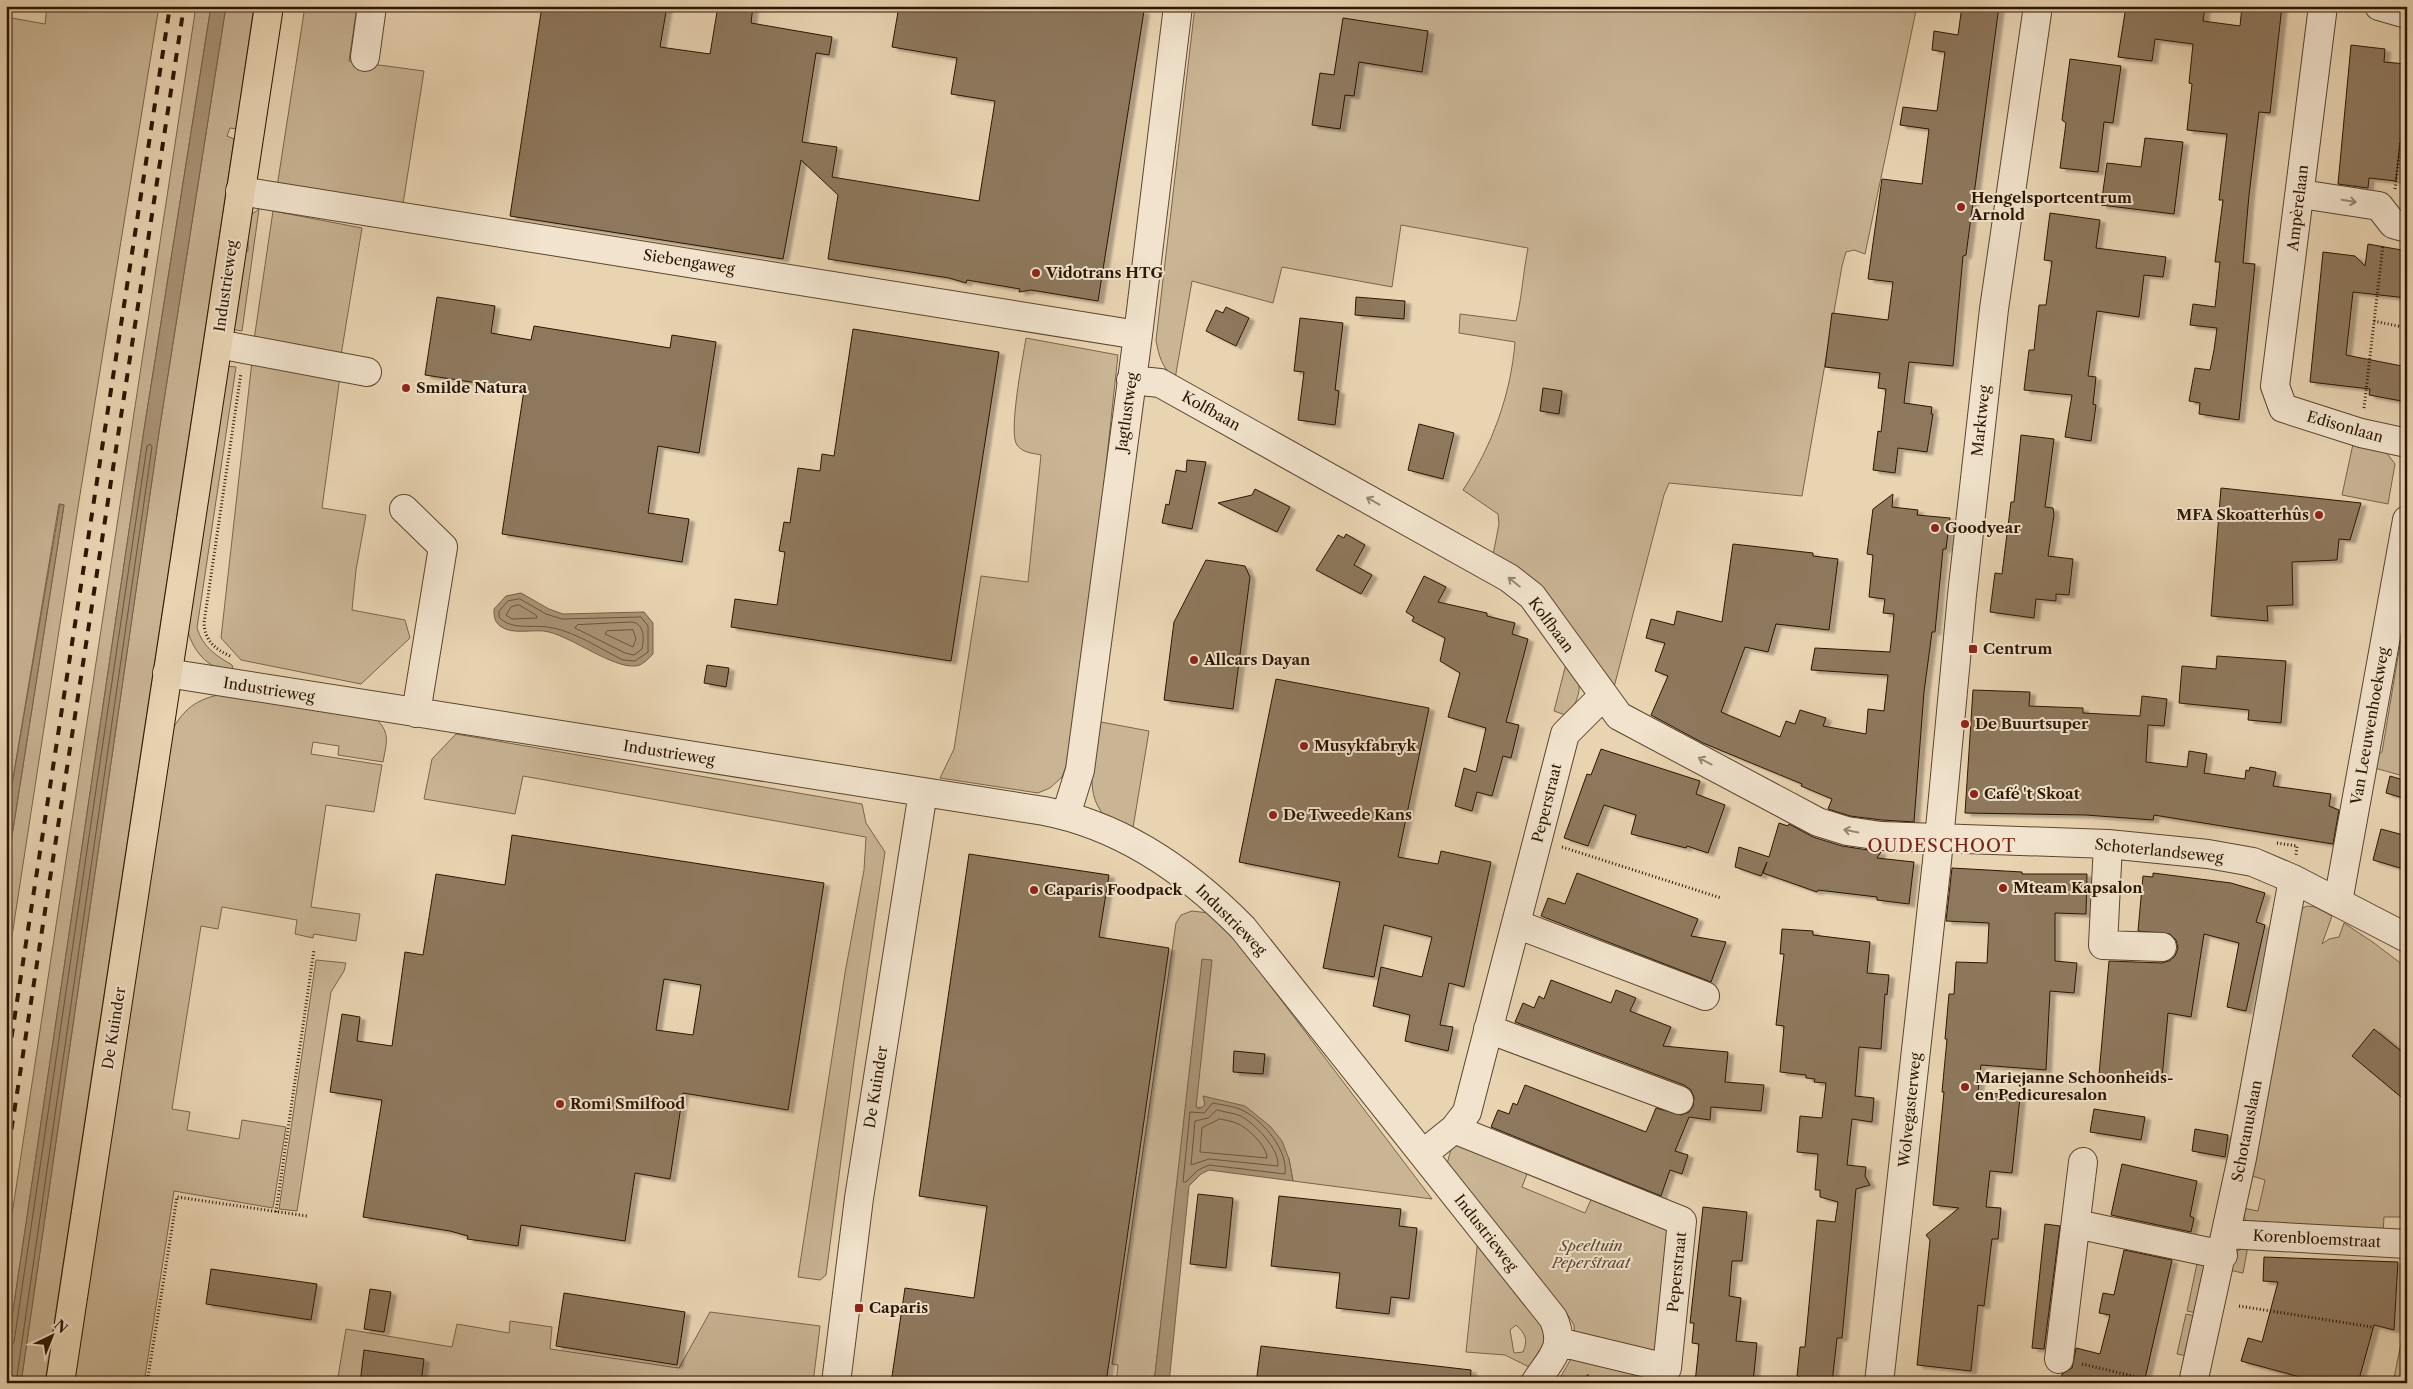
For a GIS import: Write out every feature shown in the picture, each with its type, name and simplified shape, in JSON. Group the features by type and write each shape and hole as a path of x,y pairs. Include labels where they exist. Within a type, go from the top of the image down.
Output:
{"main road":[{"name":"Industrieweg","path":"167,674 268,6"},
{"name":"De Kuinder","path":"60,1383 167,674"}],"street":[{"path":"365,57 372,6"},
{"name":"Jagtlustweg","path":"1066,815 1080,770 1138,335 1178,6"},
{"name":"Marktweg","path":"1939,838 1962,595 1994,309 2038,6"},
{"name":"Ampèrelaan","path":"2283,408 2275,386 2301,194 2323,6"},
{"path":"2379,6 2407,14"},
{"name":"Siebengaweg","path":"240,191 1138,335"},
{"path":"2301,194 2379,206 2396,222"},
{"path":"218,344 367,372"},
{"name":"Kolfbaan","path":"1132,380 1160,384 1510,578 1532,596 1619,716 1818,822 1847,831 1881,836 1939,838"},
{"name":"Edisonlaan","path":"2283,408 2361,432 2407,443"},
{"path":"404,510 443,548 416,713"},
{"name":"Van Leeuwenhoekweg","path":"2338,902 2407,520"},
{"name":"Industrieweg","path":"167,674 1066,815 1112,832 1181,872 1221,905 1268,958 1553,1318 1559,1330 1559,1342"},
{"name":"Peperstraat","path":"1424,1154 1454,1129 1467,1112 1565,734 1604,696"},
{"name":"De Kuinder","path":"836,1383 859,1198 923,792"},
{"name":"Schoterlandseweg","path":"1939,838 2108,844 2208,854 2253,862 2293,879 2338,902 2364,918 2407,938"},
{"name":"Wolvegasterweg","path":"1879,1383 1939,838"},
{"path":"2108,844 2103,945 2162,947"},
{"name":"Schotanuslaan","path":"2193,1383 2225,1244 2293,879"},
{"path":"2364,918 2381,915 2407,919"},
{"path":"2364,918 2407,954"},
{"path":"1516,924 1705,996"},
{"path":"1488,1029 1678,1100"},
{"name":"Peperstraat","path":"1454,1129 1682,1221 1667,1368 1559,1342"},
{"path":"2059,1359 2083,1162"},
{"name":"Korenbloemstraat","path":"2076,1224 2225,1244 2407,1244"},
{"path":"1536,1382 1548,1367 1559,1342"}],"path":[{"path":"2361,432 2374,321 2396,222 2394,201 2406,114 2407,93"},
{"path":"2374,321 2407,328"},
{"path":"233,658 210,644 204,630 204,623 245,348"},
{"path":"1538,839 1721,898"},
{"path":"276,1212 314,950"},
{"path":"147,1383 177,1197 307,1216"},
{"path":"2239,1306 2372,1327"},
{"path":"2059,1359 2162,1383"}],"green space":[{"path":"47,6 159,6 78,507 6,975 6,874 64,505 59,504 6,820 6,17 45,24"},
{"path":"196,6 211,6 144,430 6,1358 6,1254"},
{"path":"226,6 254,6 236,129 230,128 227,136 234,139 45,1383 21,1383 159,432"},
{"path":"305,6 357,6 349,61 424,71 403,204 277,187"},
{"path":"1195,6 1917,6 1865,254 1854,250 1846,252 1842,266 1802,496 1669,483 1664,495 1613,691 1492,560 1499,524 1498,514 1463,490 1483,456 1498,419 1509,381 1515,342 1459,333 1460,314 1516,321 1528,248 1401,225 1392,287 1282,267 1273,303 1192,281 1175,379 1164,366 1156,340"},
{"path":"259,209 242,331 231,329 243,251 248,251 248,241 244,240 248,217"},
{"path":"273,211 362,228 341,355 254,340"},
{"path":"1026,338 1118,355 1089,622 1072,750 1062,777 1050,788 1038,793 940,778 954,749 981,576 1028,582 1041,455 1022,450 1017,445 1015,438 1015,411"},
{"path":"252,361 340,376 322,508 366,515 356,570 352,610 405,620 410,638 361,684 241,660 221,638"},
{"path":"226,366 236,367 197,628 206,645 215,654 232,665 234,673 218,668 205,660 195,648 188,632"},
{"path":"2353,444 2386,452 2395,464 2388,504 2342,495"},
{"path":"2407,626 2407,777 2371,767 2373,758 2382,752 2403,627"},
{"path":"1567,660 1576,675 1579,688 1576,701 1568,716 1554,711"},
{"path":"218,695 377,720 384,730 386,745 383,762 338,755 339,746 313,742 311,754 382,765 374,812 326,805 311,907 360,914 356,941 314,934 313,938 295,934 297,920 222,907 218,929 201,926 172,1109 190,1112 187,1130 239,1139 242,1120 286,1127 273,1208 174,1191 144,1383 72,1383 169,735 178,720 194,704"},
{"path":"1101,722 1149,731 1133,828 1111,821 1101,811 1095,800 1092,788 1092,775"},
{"path":"456,734 862,804 866,823 885,852 854,1061 826,1275 820,1280 798,1277 845,973 864,870 866,837 523,776 515,814 424,799 432,759"},
{"path":"2307,906 2315,907 2332,916 2322,944 2329,939 2339,937 2344,923 2407,968 2407,1217 2384,1217 2383,1234 2246,1224 2243,1208 2258,1211 2265,1180 2249,1175 2296,911"},
{"path":"1192,911 1209,913 1222,922 1432,1199 1293,1181 1289,1159 1204,1096 1205,1105 1203,1108 1196,1107 1203,959 1154,1383 1116,1383 1118,1365 1112,1364 1176,923 1181,915"},
{"path":"316,960 346,963 344,971 331,992 297,1211 279,1209"},
{"name":"Speeltuin Peperstraat","path":"1460,1142 1530,1166 1522,1187 1585,1213 1595,1191 1674,1223 1661,1361 1575,1341 1574,1325 1566,1312 1447,1164 1451,1149"},
{"path":"1478,1238 1546,1329 1547,1348 1533,1369 1505,1355 1466,1352","holes":["1516,1325 1524,1334 1525,1344 1523,1352 1514,1353 1510,1330"]},
{"path":"2248,1246 2243,1273 2228,1270 2233,1253"},
{"path":"2198,1259 2212,1261 2201,1314 2187,1311"},
{"path":"710,1312 820,1326 813,1383 337,1383 346,1329 452,1347 457,1324 509,1333 510,1321 552,1327 550,1349 679,1368"},
{"path":"2407,1313 2407,1383 2393,1383"},
{"path":"2186,1314 2200,1317 2192,1357 2177,1354"},
{"path":"1575,1352 1629,1366 1643,1383 1557,1383"}],"water":[{"path":"211,6 226,6 159,432 21,1383 6,1383 6,1358 144,430"},
{"path":"60,504 64,505 6,874 6,820"},
{"path":"521,593 549,609 563,614 644,612 653,623 653,654 640,665 626,665 604,658 559,635 549,632 511,631 505,629 497,622 494,616 494,609 506,596"},
{"path":"1202,959 1212,960 1196,1107 1199,1109 1205,1105 1203,1096 1245,1106 1270,1126 1282,1141 1289,1159 1293,1181 1209,1170 1201,1174 1189,1186 1169,1383 1154,1383"}],"building":[{"path":"542,6 667,6 660,47 710,54 718,6 753,6 751,23 832,37 829,55 816,53 802,142 837,147 832,177 979,201 995,101 951,94 957,58 892,47 899,6 1114,6 1144,11 1098,301 1031,290 1019,292 1020,289 967,280 966,283 949,278 828,259 838,195 801,160 783,259 510,216"},
{"path":"1962,6 1999,6 1966,255 1963,256 1953,366 1909,362 1904,403 1932,407 1931,414 1933,414 1927,452 1898,448 1895,473 1873,470 1878,431 1881,432 1886,389 1878,388 1880,373 1825,367 1832,313 1888,320 1893,282 1868,279 1882,179 1922,184 1929,129 1900,125 1903,107 1937,111 1945,52 1932,50 1934,31 1958,35"},
{"path":"2126,6 2205,6 2203,21 2240,26 2242,6 2282,6 2270,113 2259,112 2249,195 2243,263 2255,264 2239,420 2199,414 2200,403 2189,401 2195,368 2210,370 2214,350 2217,328 2190,325 2193,304 2215,307 2220,262 2215,262 2223,200 2219,200 2227,134 2187,130 2192,84 2189,83 2193,44 2155,39 2152,61 2118,57"},
{"path":"1343,18 1428,31 1422,72 1359,62 1354,96 1345,95 1340,129 1312,125 1320,73 1334,75"},
{"path":"2351,45 2385,49 2384,62 2407,64 2407,143 2400,142 2396,181 2369,178 2368,188 2338,184"},
{"path":"2070,59 2121,66 2113,123 2104,122 2098,172 2060,168 2066,123 2062,120"},
{"path":"2145,138 2183,142 2174,214 2101,205 2107,163 2141,167"},
{"path":"2050,213 2100,220 2096,248 2166,257 2163,277 2144,275 2139,317 2097,311 2088,376 2096,377 2093,404 2096,405 2091,441 2065,437 2072,395 2024,390 2029,350 2034,350 2039,305 2046,305 2052,261 2044,260"},
{"path":"2368,244 2407,251 2407,298 2353,292 2346,355 2407,367 2407,402 2369,395 2370,389 2310,382 2323,252 2355,256 2365,266"},
{"path":"437,297 495,306 491,333 531,340 534,326 670,348 672,335 716,342 699,453 658,446 648,513 689,519 682,562 502,534 524,390 425,375"},
{"path":"1356,297 1405,301 1404,319 1355,315"},
{"path":"1226,307 1249,318 1236,346 1206,331 1216,310 1223,313"},
{"path":"1300,318 1343,323 1335,390 1339,391 1335,425 1298,420 1304,372 1294,371"},
{"path":"853,329 999,352 951,661 731,627 735,599 777,605 785,552 779,551 784,522 790,523 798,468 820,471 822,454 834,456"},
{"path":"1543,388 1562,391 1559,414 1540,411"},
{"path":"1419,424 1454,433 1443,479 1408,470"},
{"path":"2021,435 2054,439 2045,507 2053,508 2054,515 2048,556 2073,559 2069,595 2056,594 2056,601 2036,599 2034,618 1990,612 1995,573 2002,574 2011,502 2014,502"},
{"path":"1187,460 1206,462 1192,529 1162,523 1166,504 1169,505 1176,470 1186,472"},
{"path":"2221,488 2361,503 2350,540 2339,539 2337,560 2292,562 2293,605 2267,606 2268,621 2211,616"},
{"path":"1255,489 1290,507 1277,532 1218,503 1252,495"},
{"path":"1893,494 1892,507 1918,510 1917,515 1950,518 1946,549 1943,549 1935,632 1932,632 1924,692 1914,822 1850,816 1828,809 1832,799 1801,786 1802,784 1703,743 1651,715 1668,676 1655,671 1665,643 1646,638 1651,619 1674,625 1677,611 1722,622 1733,544 1813,553 1813,556 1838,559 1829,630 1776,624 1768,652 1745,647 1721,712 1780,737 1786,721 1795,724 1800,710 1826,718 1823,726 1866,734 1868,709 1884,711 1888,675 1811,670 1815,648 1890,652 1894,614 1883,613 1885,599 1869,597 1873,555 1867,554 1873,509"},
{"path":"1346,534 1365,545 1354,565 1372,575 1361,594 1316,570 1338,535 1344,538"},
{"path":"1206,560 1245,566 1250,577 1233,709 1164,700 1174,622"},
{"path":"1424,576 1446,587 1438,602 1487,613 1487,616 1515,623 1512,634 1528,639 1506,722 1519,725 1511,758 1503,756 1492,796 1477,792 1472,811 1455,806 1464,768 1476,772 1486,728 1448,717 1460,673 1440,661 1445,638 1412,621 1414,617 1406,612"},
{"path":"2217,656 2286,661 2281,723 2248,720 2249,710 2179,703 2182,666 2216,669"},
{"path":"707,665 729,668 726,687 704,683"},
{"path":"1276,679 1429,708 1398,857 1438,864 1441,851 1491,862 1464,987 1449,983 1440,1025 1453,1027 1448,1051 1405,1041 1410,1015 1373,1006 1381,967 1422,977 1432,937 1384,925 1374,977 1323,968 1340,882 1239,862"},
{"path":"1973,690 2030,692 2029,706 2083,708 2083,713 2140,716 2142,696 2167,699 2164,726 2148,725 2146,762 2187,767 2189,751 2207,754 2204,773 2245,779 2246,770 2249,771 2250,767 2276,772 2273,786 2331,794 2329,806 2339,810 2333,844 2154,815 2153,820 2086,815 1965,813"},
{"path":"1601,749 1700,781 1696,794 1725,805 1708,853 1687,846 1686,848 1631,834 1636,815 1604,805 1588,846 1564,838 1587,774 1591,775"},
{"path":"2390,776 2407,781 2407,799 2386,793"},
{"path":"1779,823 1788,826 1789,824 1813,837 1842,846 1881,852 1877,858 1914,862 1909,904 1877,900 1877,897 1818,890 1817,892 1763,873 1767,862 1761,876 1735,867 1739,847 1769,857"},
{"path":"2381,829 2407,836 2407,870 2373,860"},
{"path":"512,835 824,883 788,1110 683,1093 670,1179 635,1173 625,1241 521,1225 518,1246 467,1239 468,1236 450,1231 363,1217 382,1100 330,1092 342,1014 360,1017 357,1041 392,1046 405,952 423,955 436,874 505,885","holes":["664,979 701,985 693,1035 656,1030"]},
{"path":"969,854 1109,875 1099,937 1169,948 1106,1383 891,1383 905,1288 974,1298 987,1206 919,1196"},
{"path":"1952,868 2022,872 2022,874 2087,874 2086,914 2055,913 2055,961 2077,963 2074,993 2050,991 2046,1070 1981,1065 1978,1091 2020,1097 2012,1173 1990,1171 1986,1207 2001,1208 1998,1239 1992,1239 1984,1306 1978,1305 1971,1371 1917,1365 1930,1240 1926,1235 1959,1208 1933,1205 1944,1092 1942,1092 1949,994 1954,994 1956,962 1987,963 1989,923 1946,921"},
{"path":"1577,873 1698,919 1691,936 1726,942 1711,982 1541,916 1548,898 1565,904"},
{"path":"2153,873 2231,883 2265,893 2256,922 2265,925 2246,1011 2227,1007 2239,943 2204,934 2191,1017 2168,1013 2162,1078 2099,1075 2109,961 2162,963 2169,961 2175,956 2178,948 2176,940 2170,934 2138,931 2143,876 2153,877"},
{"path":"1782,929 1813,931 1813,935 1870,942 1867,973 1889,975 1887,995 1885,994 1881,1049 1859,1047 1855,1096 1874,1098 1872,1122 1852,1119 1847,1165 1866,1167 1865,1176 1870,1185 1856,1189 1842,1338 1837,1338 1832,1383 1800,1383 1800,1377 1797,1376 1800,1347 1805,1347 1817,1220 1835,1222 1838,1202 1820,1197 1820,1190 1815,1190 1818,1154 1797,1152 1800,1116 1822,1118 1826,1083 1814,1082 1815,1079 1806,1078 1806,1075 1780,1072 1784,1026 1776,1025 1784,954 1780,954"},
{"path":"1551,980 1611,1003 1616,990 1636,998 1630,1011 1671,1027 1663,1046 1728,1052 1725,1082 1764,1085 1761,1111 1711,1107 1710,1120 1689,1117 1675,1151 1688,1155 1682,1174 1670,1170 1661,1196 1491,1127 1498,1110 1509,1114 1513,1103 1517,1105 1525,1085 1646,1132 1656,1108 1681,1115 1689,1112 1693,1106 1694,1097 1691,1090 1684,1085 1515,1022 1523,1003 1534,1008 1539,996 1544,999"},
{"path":"2374,1029 2407,1056 2407,1102 2352,1056"},
{"path":"1234,1051 1265,1054 1263,1074 1233,1072"},
{"path":"2094,1109 2145,1117 2141,1140 2090,1132"},
{"path":"2195,1129 2228,1135 2225,1157 2192,1151"},
{"path":"2122,1164 2197,1181 2190,1216 2194,1218 2191,1232 2111,1215"},
{"path":"1198,1194 1233,1198 1226,1268 1190,1264"},
{"path":"1279,1196 1401,1209 1399,1226 1417,1228 1409,1299 1391,1297 1389,1314 1336,1308 1340,1273 1271,1266"},
{"path":"1703,1207 1747,1212 1742,1261 1732,1261 1729,1296 1741,1298 1736,1341 1757,1343 1753,1383 1695,1383 1699,1344 1692,1343 1694,1323 1690,1323"},
{"path":"2045,1224 2060,1226 2044,1349 2032,1348"},
{"path":"2124,1250 2172,1260 2144,1383 2060,1383 2062,1374 2072,1368 2076,1348 2100,1354 2110,1315 2099,1313 2103,1293 2114,1295"},
{"path":"2264,1257 2398,1262 2394,1330 2374,1325 2358,1383 2322,1383 2241,1361 2248,1338 2262,1342 2278,1282 2263,1281"},
{"path":"211,1269 317,1284 311,1320 206,1304"},
{"path":"370,1289 391,1292 384,1332 364,1329"},
{"path":"564,1293 685,1312 677,1365 556,1346"},
{"path":"1261,1346 1471,1370 1470,1383 1256,1383"},
{"path":"364,1350 424,1359 421,1383 360,1383"}],"railway":[{"path":"6,1073 170,6"},
{"path":"6,1165 184,6"}],"place":[{"name":"Hengelsportcentrum Arnold","path":"1961,207"},
{"name":"Vidotrans HTG","path":"1036,273"},
{"name":"Smilde Natura","path":"406,388"},
{"name":"MFA Skoatterhûs","path":"2319,515"},
{"name":"Goodyear","path":"1935,528"},
{"name":"Centrum","path":"1973,649"},
{"name":"Allcars Dayan","path":"1194,660"},
{"name":"De Buurtsuper","path":"1965,724"},
{"name":"Musykfabryk","path":"1304,746"},
{"name":"Café 't Skoat","path":"1974,794"},
{"name":"De Tweede Kans","path":"1273,815"},
{"name":"Mteam Kapsalon","path":"2003,888"},
{"name":"Caparis Foodpack","path":"1034,890"},
{"name":"Mariejanne Schoonheids- en Pedicuresalon","path":"1965,1087"},
{"name":"Romi Smilfood","path":"560,1104"},
{"name":"Caparis","path":"859,1308"}],"district":[{"name":"OUDESCHOOT","path":"1942,846"}]}
